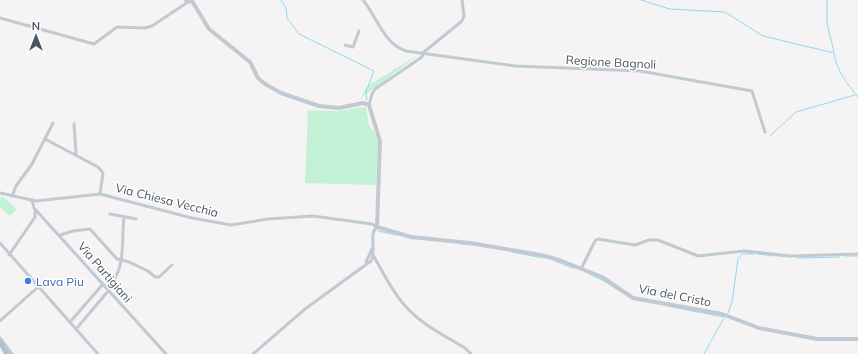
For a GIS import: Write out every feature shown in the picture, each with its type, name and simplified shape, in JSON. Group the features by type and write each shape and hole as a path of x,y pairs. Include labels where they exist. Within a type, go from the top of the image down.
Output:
{"main road":[{"path":"0,342 6,354"},
{"path":"0,349 6,354"}],"street":[{"path":"363,0 388,40 398,49 424,52"},
{"path":"363,267 371,254 374,231 377,227 380,141 369,105 372,94 375,89 398,75 462,21 464,16 462,0"},
{"path":"0,18 94,44 117,27 130,26 145,28 152,26 190,1 209,28 250,62 258,78 265,84 281,93 319,106 339,108 363,103 369,105"},
{"path":"346,45 353,47 359,31"},
{"name":"Regione Bagnoli","path":"424,52 515,66 640,71 752,90 765,132"},
{"path":"12,196 16,186 32,164 53,123"},
{"path":"74,124 76,154"},
{"path":"45,139 76,154 99,168 101,185 100,194"},
{"name":"Via Chiesa Vecchia","path":"0,193 32,200 54,200 100,194 192,218 231,225 268,219 299,217 326,218 372,224 377,227"},
{"path":"9,256 35,217 32,200"},
{"name":"Via Partigiani","path":"34,208 43,216 166,354"},
{"path":"110,214 136,219"},
{"path":"35,217 43,216"},
{"path":"77,328 108,289 122,261 124,217"},
{"name":"Via del Cristo","path":"377,227 411,237 470,243 541,255 602,278 633,298 722,314 759,328 817,339 858,339"},
{"path":"60,235 74,231 90,230 117,260 148,271 155,277 159,276 172,265"},
{"path":"581,269 595,241 598,239 635,245 649,240 658,240 698,256 744,251 791,256 858,254"},
{"path":"373,242 373,256 401,301 418,319 465,348 471,354"},
{"path":"0,243 9,256 71,321 98,354"},
{"path":"253,354 305,309 363,267 373,256"},
{"path":"71,321 103,284"},
{"path":"0,321 38,287"},
{"path":"0,338 12,354"}],"green space":[{"path":"418,55 361,98 366,87"},
{"path":"366,107 369,126 374,131 378,142 376,185 305,183 308,110 338,111"},
{"path":"2,196 17,209 10,216 0,207 0,199"}],"waterway":[{"path":"281,0 286,8 287,18 299,34 374,71 366,92 367,100"},
{"path":"641,0 670,9 725,12 763,36 834,53 840,71 858,97"},
{"path":"827,0 827,23 834,52"},
{"path":"770,136 796,112 855,95"},
{"path":"378,231 397,235"},
{"path":"461,244 472,245"},
{"path":"512,252 543,258"},
{"path":"728,313 732,302 738,259 742,254 755,254"},
{"path":"758,254 774,256"},
{"path":"778,256 791,257"},
{"path":"845,256 858,256"},
{"path":"797,258 840,257"},
{"path":"555,261 573,268"},
{"path":"589,274 604,281 626,295"},
{"path":"667,306 724,317"},
{"path":"704,354 724,318"}],"place":[{"name":"Lava Piu","path":"28,281"}]}
